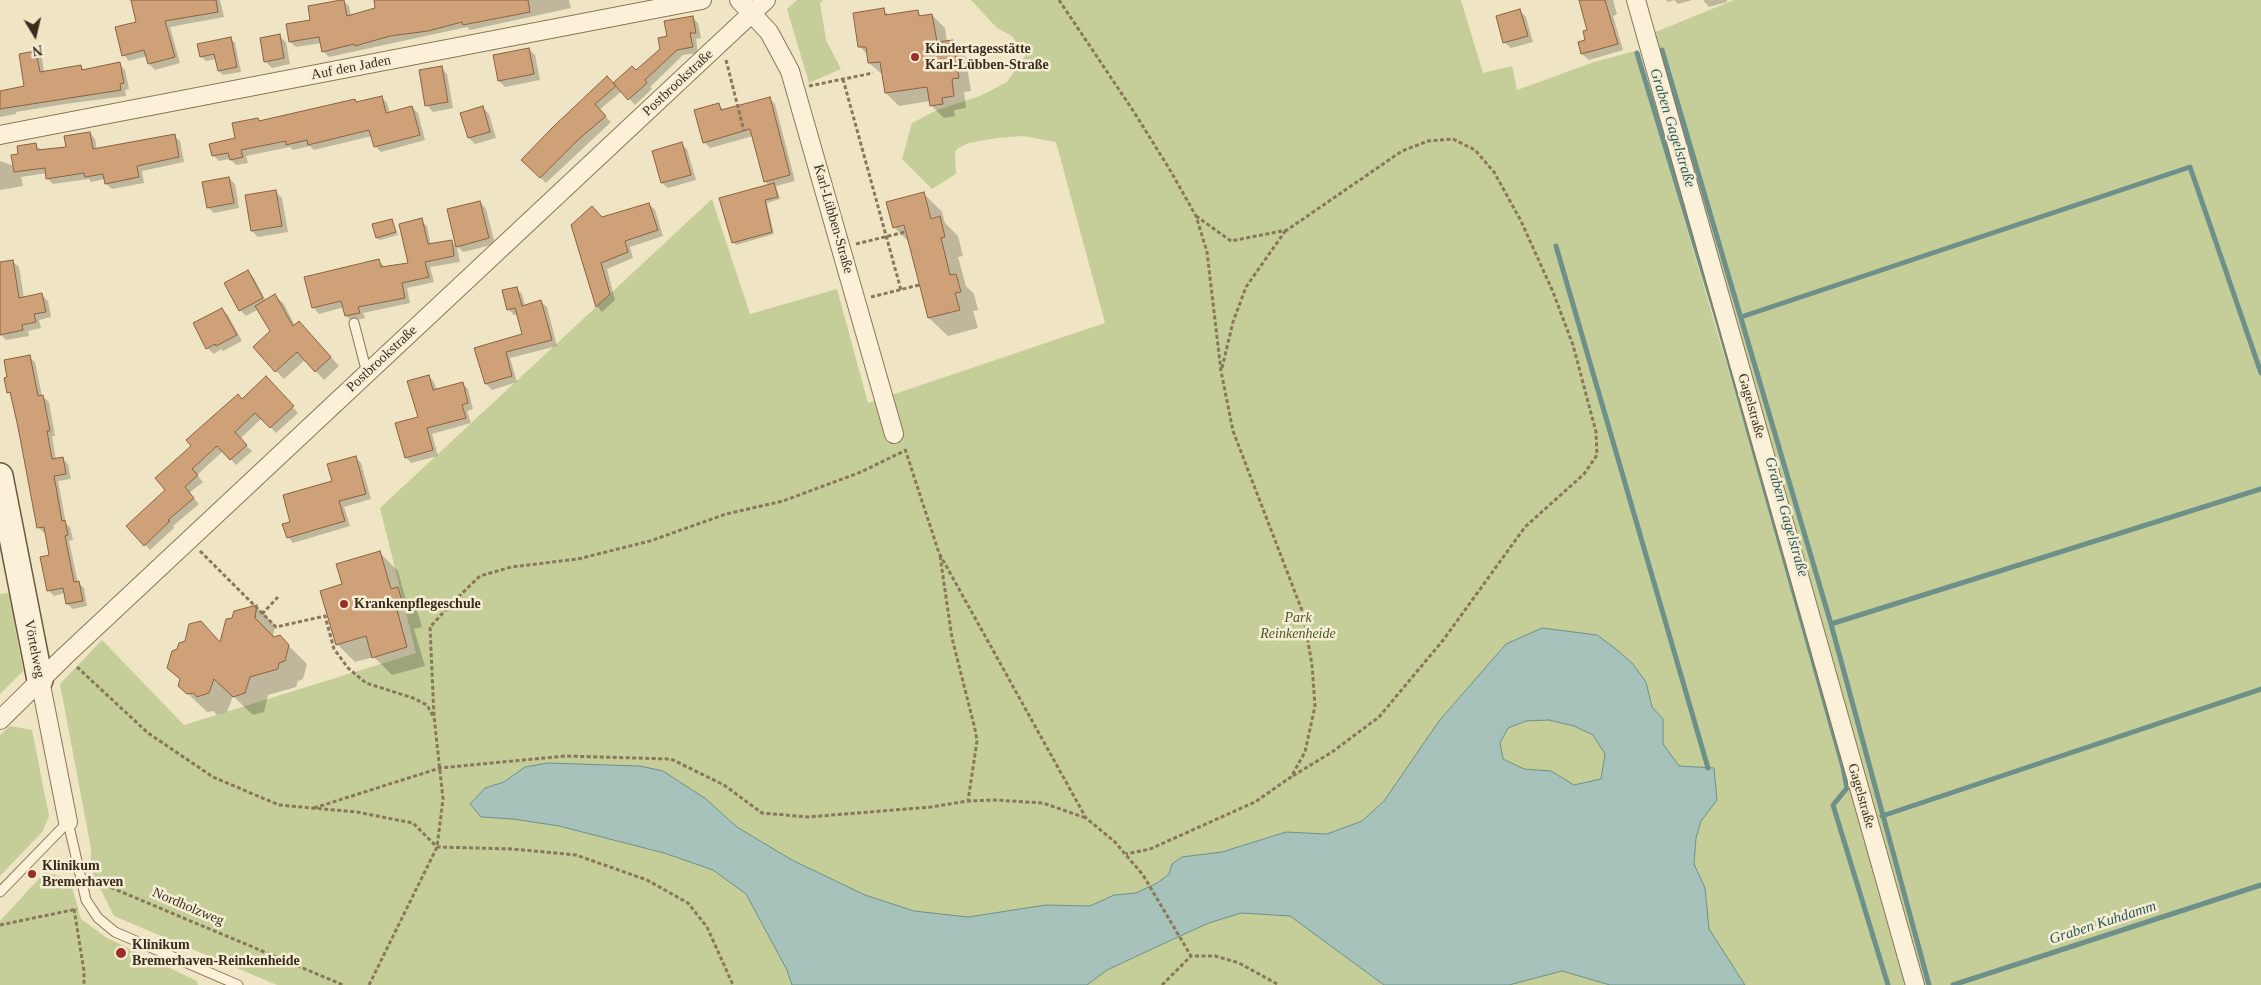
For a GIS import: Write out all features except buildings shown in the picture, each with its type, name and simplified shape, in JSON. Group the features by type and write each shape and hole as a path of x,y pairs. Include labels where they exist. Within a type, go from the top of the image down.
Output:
{"street":[{"name":"Auf den Jaden","path":"0,135 702,0"},
{"path":"739,0 752,13"},
{"name":"Postbrookstraße","path":"0,720 65,656 766,0"},
{"name":"Gagelstraße","path":"1636,0 1915,985"},
{"name":"Karl-Lübben-Straße","path":"752,13 769,32 790,71 894,434"},
{"name":"Vörtelweg","path":"0,476 68,822"}],"lane":[{"path":"354,323 367,374"},
{"path":"68,822 86,900 98,918 115,932 238,985"},
{"path":"0,892 68,822"},
{"path":"212,974 214,985"}],"path":[{"path":"1059,0 1134,112 1196,216 1206,252 1221,371 1232,431 1303,613 1312,665 1315,706 1305,752 1291,777"},
{"path":"721,42 744,131"},
{"path":"795,89 873,73"},
{"path":"843,79 901,290"},
{"path":"1126,854 1150,849 1255,802 1332,752 1380,717 1444,639 1525,527 1584,474 1597,455 1596,432 1573,345 1553,292 1521,221 1494,172 1475,150 1453,139 1428,141 1402,151 1286,230 1246,287 1233,322 1221,371"},
{"path":"1196,216 1232,241 1286,230"},
{"path":"841,248 905,232"},
{"path":"856,302 919,285"},
{"path":"894,434 906,450 939,553 952,638 975,730 977,742 968,801"},
{"path":"370,985 436,847 443,799 434,716 430,627 480,576 511,567 578,559 650,541 726,514 783,501 861,472 906,450"},
{"path":"189,540 276,627 325,616 334,649 348,668 366,683 420,701 427,705 434,716"},
{"path":"939,553 1086,818"},
{"path":"262,614 278,597"},
{"path":"65,656 148,733 213,777 279,804 357,812 413,823 436,847 513,849 576,855 647,880 688,903 707,927 733,985"},
{"path":"314,808 440,768 565,756 671,759 724,785 762,813 808,817 931,808 968,801 1043,802 1086,818 1115,842 1144,875 1191,956"},
{"name":"Nordholzweg","path":"79,874 343,985"},
{"path":"0,926 90,906"},
{"path":"74,909 84,970 84,985"},
{"path":"1162,985 1191,956 1215,956 1239,963 1279,985"}],"green space":[{"path":"797,0 823,0 820,3 826,40 841,69 809,83 787,9"},
{"name":"Park Reinkenheide","path":"971,0 1461,0 1483,73 1512,66 1517,90 1594,62 1635,51 1908,985 277,985 114,916 91,870 91,849 60,684 102,640 184,725 416,653 380,508 712,199 750,314 837,289 868,403 1105,323 1056,142 1023,136 969,143 958,148 955,152 956,174 932,189 902,159 912,123 937,110 980,96 1007,82 1025,56 1012,36 997,28"},
{"path":"1734,0 2261,0 2261,985 1923,985 1653,33"},
{"path":"9,593 23,671 0,694 0,594"},
{"path":"10,726 32,730 49,816 43,831 0,876 0,735"},
{"path":"45,872 70,880 81,919 107,938 197,981 198,985 0,985 0,921"}],"water":[{"path":"1542,628 1597,635 1632,663 1646,682 1652,707 1663,719 1663,744 1679,766 1714,768 1717,800 1701,821 1696,838 1694,864 1705,888 1709,929 1745,985 1610,985 1562,971 1509,985 1384,985 1290,916 1241,913 1209,923 1107,970 1087,985 792,985 787,970 746,894 713,870 664,853 559,826 513,819 481,817 470,804 485,788 504,782 525,767 548,763 640,766 663,771 706,799 737,827 792,860 865,895 914,911 968,917 1046,905 1090,906 1114,895 1136,893 1157,883 1169,874 1172,864 1182,857 1222,852 1286,832 1327,834 1362,821 1384,801 1439,721 1506,644","holes":["1549,720 1574,726 1593,735 1605,754 1601,779 1574,785 1551,771 1524,769 1503,759 1500,743 1508,728 1526,721"]}],"waterway":[{"path":"1662,50 1831,624 1929,985"},
{"name":"Graben Gagelstraße","path":"1637,53 1716,315 1843,767 1847,788 1833,805 1888,985"},
{"path":"1741,317 2190,167 2261,373"},
{"path":"1556,246 1708,768"},
{"path":"1831,624 2261,489"},
{"path":"1882,816 2261,689"},
{"name":"Graben Kuhdamm","path":"1953,985 2261,885"}],"place":[{"name":"Kindertagesstätte Karl-Lübben-Straße","path":"915,57"},
{"name":"Krankenpflegeschule","path":"344,604"},
{"name":"Klinikum Bremerhaven","path":"32,874"},
{"name":"Klinikum Bremerhaven-Reinkenheide","path":"121,953"}]}
